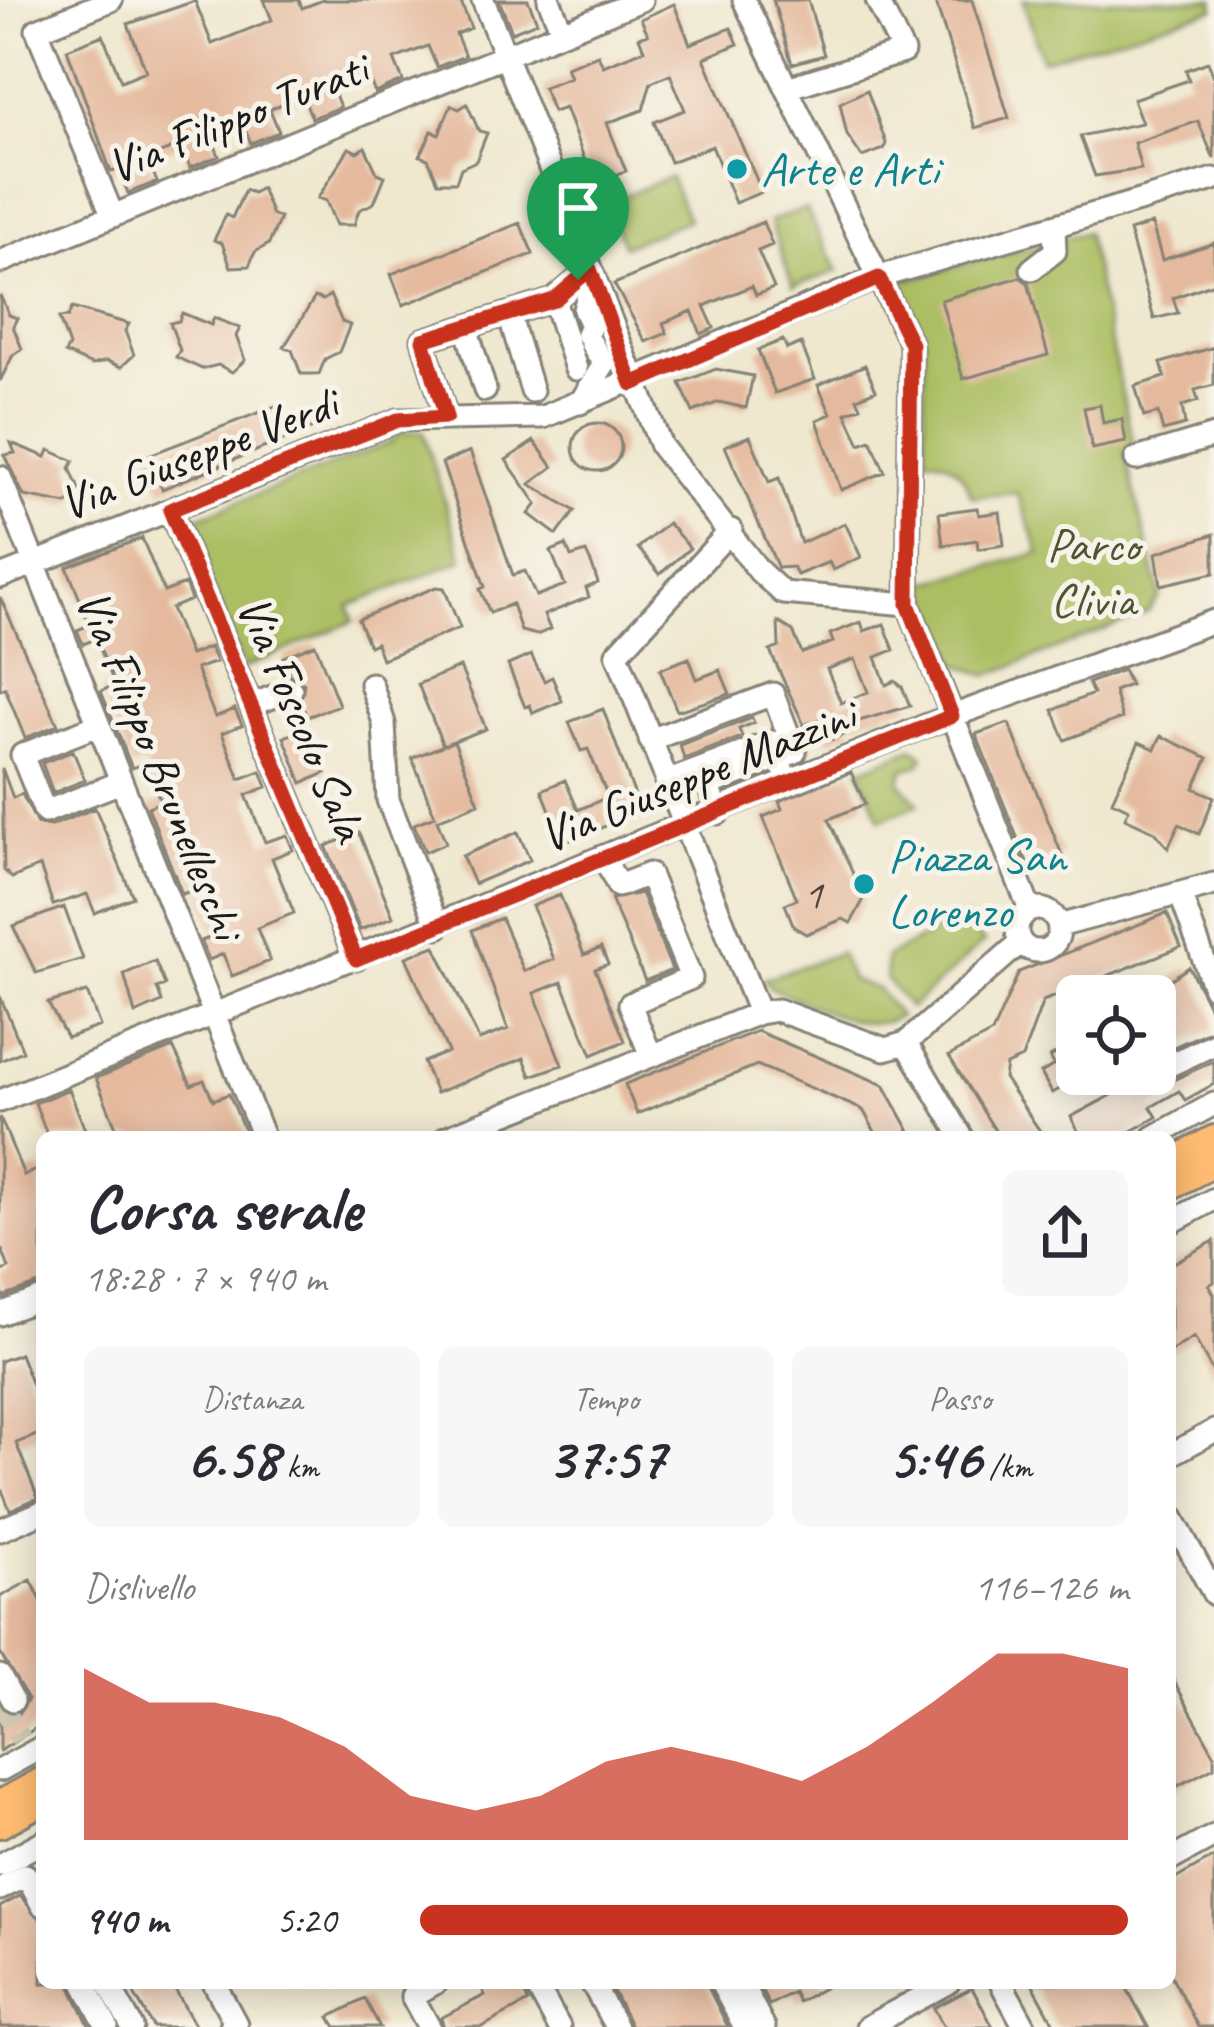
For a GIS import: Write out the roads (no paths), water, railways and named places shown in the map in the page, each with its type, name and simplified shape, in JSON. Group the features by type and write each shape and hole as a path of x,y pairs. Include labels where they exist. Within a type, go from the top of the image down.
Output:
{"main road":[{"path":"1176,1159 1214,1138"},
{"path":"1176,1184 1214,1163"},
{"path":"0,1803 36,1783"},
{"path":"0,1825 36,1805"}],"street":[{"path":"110,0 37,30 112,214"},
{"path":"483,0 632,384 662,446 760,572 783,593 908,604"},
{"path":"549,0 562,31"},
{"name":"Via Filippo Turati","path":"0,262 641,0"},
{"path":"744,0 879,278 912,357 908,604 1030,910"},
{"path":"787,88 903,52 877,0"},
{"name":"Via Giuseppe Verdi","path":"0,577 398,420 543,417 879,278 1214,179"},
{"path":"1032,269 1054,251 1054,226"},
{"path":"446,417 423,340 554,300 591,273"},
{"path":"580,403 604,364 589,338 591,326 584,310 591,273"},
{"path":"554,300 576,369"},
{"path":"509,314 532,391"},
{"path":"466,327 485,390"},
{"path":"1136,459 1214,436"},
{"name":"Via Filippo Brunelleschi","path":"0,477 261,1131"},
{"name":"Via Foscolo Sala","path":"170,510 356,959"},
{"path":"731,530 617,654 759,1013"},
{"name":"Via Giuseppe Mazzini","path":"0,1101 215,1015 327,978 356,959 952,716 1214,621"},
{"path":"371,683 384,723 388,800 438,927"},
{"path":"251,705 291,690"},
{"path":"650,740 773,694 788,784"},
{"path":"700,721 716,763"},
{"path":"98,724 22,754 37,793 45,812 121,782"},
{"path":"666,782 780,745"},
{"path":"718,813 709,784 780,745"},
{"path":"605,859 618,886 649,874 691,978 630,1004 651,1056"},
{"path":"1059,926 1214,884"},
{"path":"1180,893 1214,988"},
{"path":"1030,910 1048,911 1059,926 1057,940 1047,950 1032,950 1021,942 1018,924 1030,910"},
{"path":"462,1131 759,1013 777,1010 885,1049 906,1042 1021,942"},
{"path":"906,1042 958,1131"},
{"path":"1176,1062 1214,1044"},
{"path":"1165,1131 1214,1104"},
{"path":"1176,1220 1214,1199"},
{"path":"0,1314 36,1300"},
{"path":"1176,1452 1214,1432"},
{"path":"0,1529 36,1515"},
{"path":"1176,1524 1214,1594"},
{"path":"0,1676 5,1702"},
{"path":"0,1770 33,1743"},
{"path":"1176,1857 1214,1836"},
{"path":"0,1889 27,1857"},
{"path":"27,1857 36,1886"},
{"path":"87,1989 107,2027"},
{"path":"112,1989 132,2027"},
{"path":"217,1989 236,2024 230,2027"},
{"path":"424,1989 412,1996 429,2027"},
{"path":"539,1989 560,2027"},
{"path":"595,1989 616,2027"},
{"path":"724,1989 745,2027"},
{"path":"744,1989 764,2027"},
{"path":"868,2027 937,1989"},
{"path":"1004,1989 1025,2027"}],"tunnel":[{"path":"2,1705 21,1739"}],"place":[{"name":"Arte e Arti","path":"737,169"},
{"name":"Piazza San Lorenzo","path":"864,884"}],"park label":[{"name":"Parco Clivia","path":"1093,572"}]}
